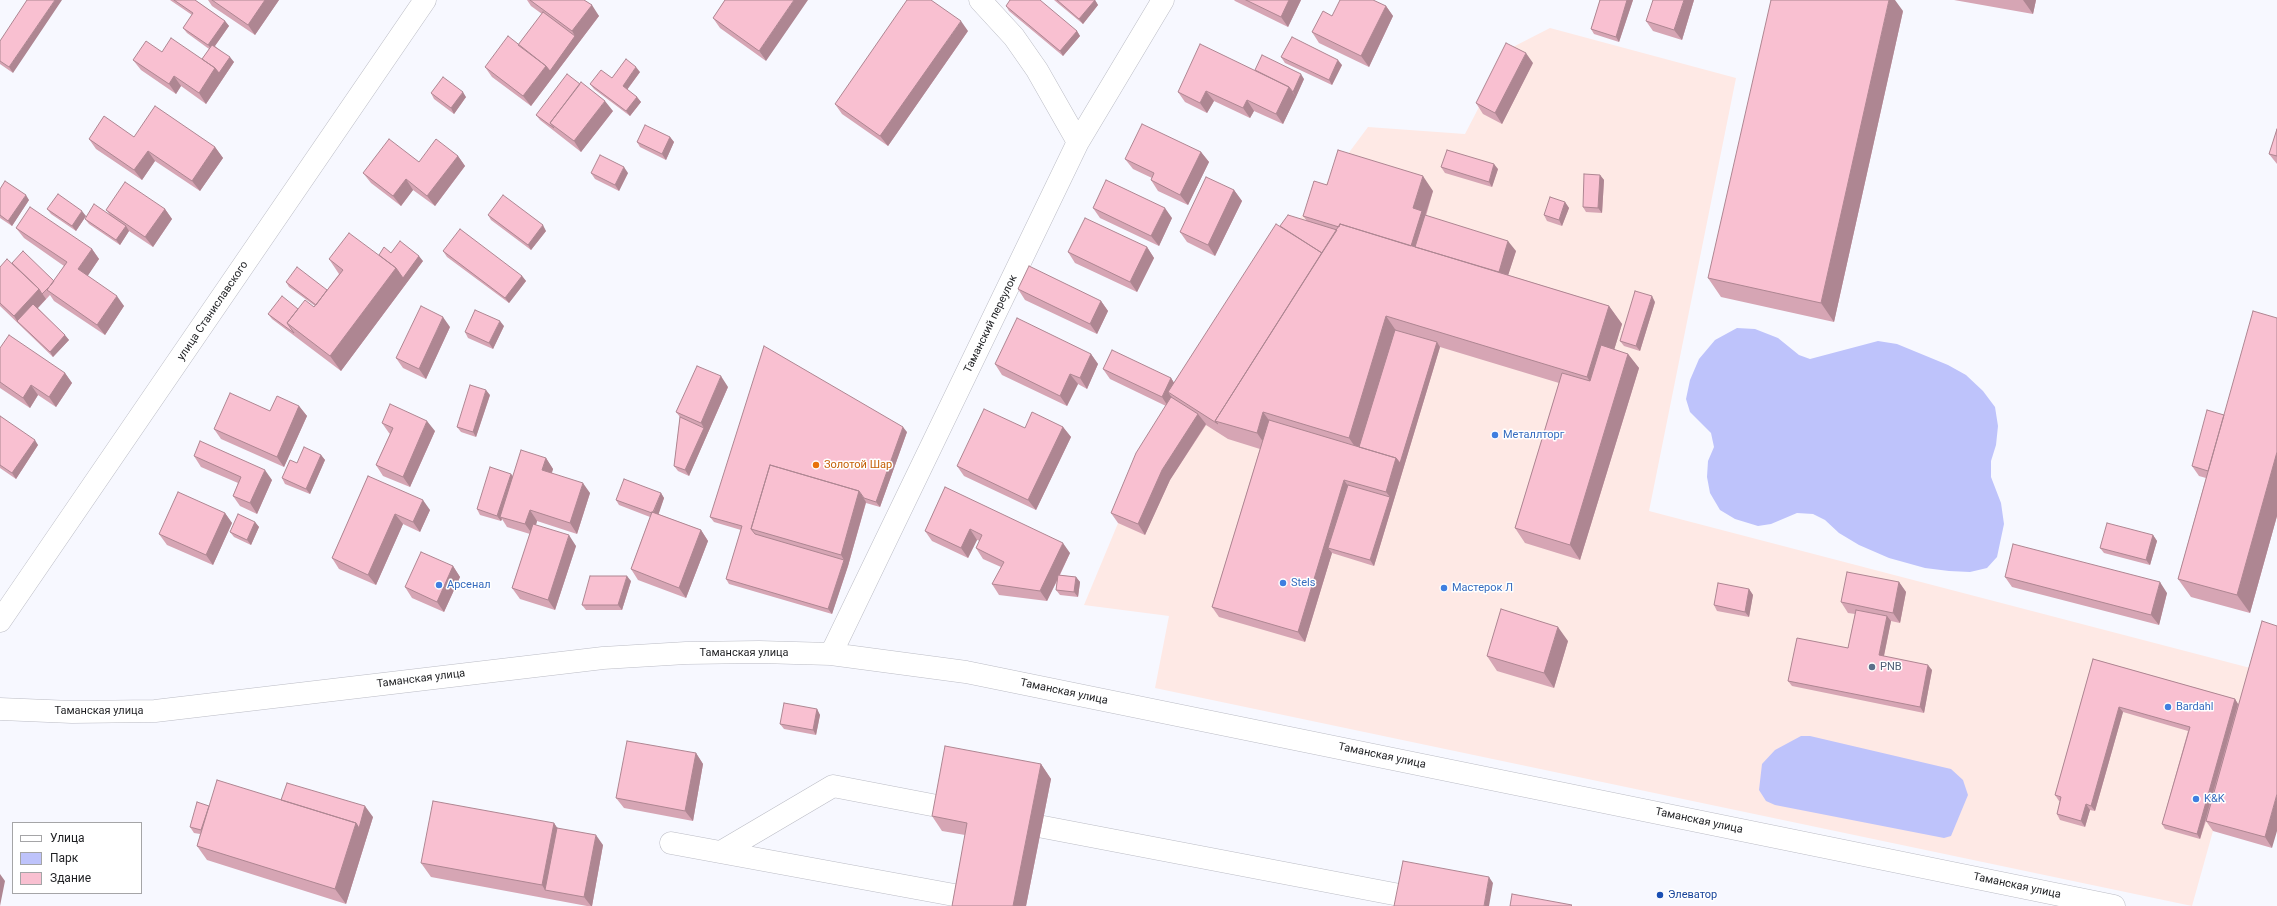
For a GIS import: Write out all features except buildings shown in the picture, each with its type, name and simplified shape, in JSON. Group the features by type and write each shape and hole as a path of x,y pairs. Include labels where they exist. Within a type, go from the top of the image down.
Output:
{"street":[{"name":"улица Станиславского","path":"0,621 426,0"},
{"path":"980,0 1014,37 1033,64 1078,142"},
{"name":"Таманский переулок","path":"831,654 1078,142 1163,0"},
{"name":"Таманская улица","path":"0,709 72,712 155,711 603,658 694,653 831,654 966,672 2114,906"},
{"path":"721,852 833,786 1457,906"},
{"path":"671,843 1014,906"}],"shaded area":[{"path":"1550,28 1736,78 1649,511 2258,670 2192,906 1155,688 1169,616 1084,605 1143,463 1295,225 1368,127 1465,134 1509,49"}],"green space":[{"path":"1737,328 1755,329 1778,338 1799,355 1810,359 1878,341 1897,344 1948,365 1966,375 1983,391 1995,407 1998,426 1996,445 1991,461 1991,477 2001,503 2004,524 1997,557 1987,568 1970,572 1949,571 1925,568 1889,558 1859,545 1839,533 1825,520 1813,514 1797,513 1771,524 1758,526 1735,519 1720,510 1710,493 1707,477 1708,461 1714,447 1711,433 1690,412 1686,399 1690,380 1699,359 1715,340"},
{"path":"1801,736 1810,736 1951,769 1963,780 1968,795 1951,836 1944,838 1775,805 1766,801 1759,790 1762,764 1775,750"}],"place":[{"name":"Металлторг","path":"1495,435"},
{"name":"Золотой Шар","path":"816,465"},
{"name":"Stels","path":"1283,583"},
{"name":"Арсенал","path":"439,585"},
{"name":"Мастерок Л","path":"1444,588"},
{"name":"PNB","path":"1872,667"},
{"name":"Bardahl","path":"2168,707"},
{"name":"K&K","path":"2196,799"},
{"name":"Элеватор","path":"1660,895"}]}
